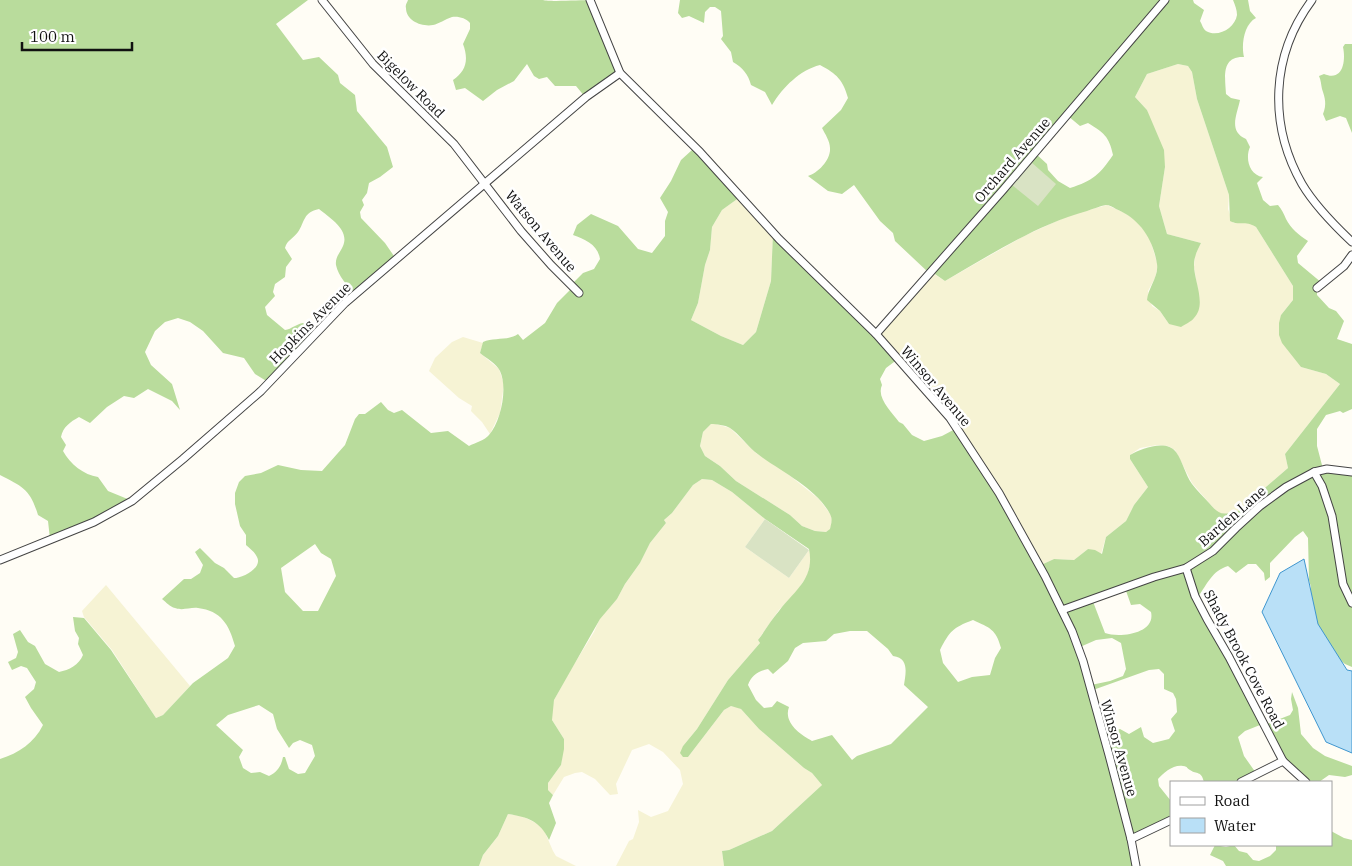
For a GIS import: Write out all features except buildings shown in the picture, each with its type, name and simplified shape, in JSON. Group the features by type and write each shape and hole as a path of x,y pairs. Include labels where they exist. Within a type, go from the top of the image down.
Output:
{"street":[{"name":"Bigelow Road","path":"322,0 373,64 454,144 485,183"},
{"name":"Winsor Avenue","path":"590,0 620,74 700,152 779,239 876,334 950,418 999,493 1072,631 1083,661 1131,840 1136,866"},
{"name":"Orchard Avenue","path":"876,334 1003,190 1165,0"},
{"path":"1312,0 1297,21 1287,44 1280,68 1280,117 1290,156 1303,185 1318,206 1352,242"},
{"name":"Hopkins Avenue","path":"0,560 94,522 132,501 261,391 345,303 586,97 620,74"},
{"name":"Watson Avenue","path":"485,183 521,231 579,293"},
{"path":"1317,288 1344,266 1352,255"},
{"name":"Barden Lane","path":"1062,610 1154,577 1186,568 1213,552 1260,506 1286,487 1314,472 1327,469 1352,472"},
{"path":"1314,472 1322,486 1332,516 1343,584 1352,603"},
{"name":"Shady Brook Cove Road","path":"1186,568 1199,603 1283,761"},
{"path":"1243,781 1283,761 1305,781"},
{"path":"1131,840 1170,820"}],"shaded area":[{"path":"1178,64 1188,66 1192,72 1197,99 1229,195 1228,209 1233,223 1249,222 1256,227 1293,286 1293,300 1281,315 1301,367 1326,374 1340,384 1285,454 1288,468 1237,512 1243,521 1240,522 1217,512 1192,483 1175,450 1168,446 1157,445 1140,448 1130,455 1130,459 1148,487 1134,505 1126,521 1106,537 1101,554 1088,549 1074,560 1054,559 1041,565 958,429 878,335 931,272 945,281 1024,236 1070,215 1107,205 1125,213 1138,222 1150,239 1158,266 1155,278 1148,291 1152,306 1160,311 1169,324 1199,298 1194,267 1195,255 1201,243 1167,234 1159,206 1165,167 1147,110 1135,97 1147,74"},
{"path":"740,197 773,233 771,281 756,332 743,345 691,320 698,303 705,265 710,250 712,227 722,210"},
{"path":"463,337 483,343 480,353 499,369 504,384 500,413 490,434 471,411 472,406 459,398 429,371 435,358 452,342"},
{"path":"711,424 730,428 756,453 779,467 819,499 831,515 830,530 826,532 815,531 802,526 790,515 736,481 720,466 705,456 700,446 703,432"},
{"path":"702,479 712,480 732,492 765,519 745,547 789,578 809,550 811,561 807,576 797,591 779,610 758,640 760,643 728,680 697,729 683,746 688,757 724,710 731,706 737,707 759,729 812,773 822,785 772,831 729,850 722,851 724,866 616,866 629,841 633,839 639,822 638,810 651,817 668,811 683,784 680,770 663,752 649,744 632,750 616,784 618,794 610,795 595,779 582,772 564,777 553,795 548,790 548,783 561,765 564,739 552,720 552,708 554,700 594,632 600,618 617,599 640,563 650,543 666,523 664,520 672,513 693,485"},
{"path":"106,585 190,686 163,715 156,718 112,650 84,617 82,611"},
{"path":"508,814 522,816 538,824 544,830 556,856 576,866 479,866 483,855 498,836"}],"green space":[{"path":"0,0 308,0 276,24 303,60 319,57 338,75 340,83 355,95 357,111 387,147 393,167 369,183 367,193 362,200 364,205 360,212 361,218 385,243 396,259 355,295 341,277 336,265 337,257 343,246 344,235 338,225 319,209 307,215 298,232 286,245 285,248 292,259 286,267 285,277 275,284 273,292 275,296 265,307 267,315 285,330 303,323 316,333 268,382 255,374 244,358 223,353 203,331 190,322 178,318 165,322 155,331 145,352 151,365 172,384 180,410 172,401 148,389 134,398 124,396 107,407 90,423 79,417 67,425 61,437 66,445 63,451 69,460 83,471 98,477 108,491 130,500 128,504 50,539 48,521 38,515 29,494 20,486 0,475"},
{"path":"408,0 591,0 619,72 586,98 576,86 555,86 547,77 539,79 534,76 527,64 514,81 497,90 483,101 465,88 456,90 453,80 461,73 465,65 466,55 463,44 470,29 470,23 459,17 454,17 438,24 420,24 412,20 407,13 406,6"},
{"path":"680,0 1193,0 1194,3 1204,10 1200,21 1204,29 1211,33 1216,33 1229,28 1236,20 1237,13 1233,0 1248,0 1250,11 1256,18 1249,25 1244,35 1244,57 1231,60 1225,75 1226,94 1231,98 1240,100 1235,127 1240,136 1246,139 1250,147 1248,161 1251,170 1258,176 1263,177 1257,183 1263,200 1270,206 1278,205 1290,226 1308,241 1297,256 1298,263 1322,283 1317,290 1317,295 1329,308 1336,311 1344,321 1337,339 1352,344 1352,409 1343,413 1340,411 1326,415 1317,429 1317,446 1323,469 1352,471 1352,667 1345,664 1327,649 1315,636 1310,598 1308,538 1303,531 1270,563 1270,577 1265,581 1264,573 1256,564 1248,564 1236,573 1228,566 1214,574 1198,597 1267,724 1290,715 1293,710 1292,692 1298,708 1301,734 1313,748 1325,756 1352,766 1352,775 1345,777 1329,775 1320,781 1306,781 1283,760 1265,723 1245,731 1238,737 1244,756 1256,773 1242,781 1204,781 1200,774 1180,766 1169,770 1158,779 1159,786 1170,800 1170,820 1133,838 1137,866 724,866 722,851 729,850 772,831 822,785 812,773 759,729 741,709 731,706 724,710 688,757 683,757 680,753 728,680 760,643 758,640 776,614 802,583 809,568 810,559 809,549 765,519 732,492 712,480 702,479 693,485 672,513 664,520 666,523 650,543 640,563 617,599 600,619 554,700 552,720 564,739 564,749 561,765 548,783 548,790 553,795 549,803 556,823 549,840 542,828 533,821 508,814 498,836 483,855 479,866 0,866 0,759 13,754 25,746 35,737 43,725 25,697 34,689 36,682 27,668 21,666 12,670 8,662 16,658 18,652 13,634 20,630 28,642 35,646 45,664 59,672 79,662 83,655 78,644 79,638 75,631 73,617 84,618 111,650 156,718 163,715 193,683 228,658 235,646 227,625 213,612 198,608 175,608 162,599 184,579 191,579 200,573 203,565 195,552 200,548 234,578 251,572 257,565 256,555 246,545 246,535 240,526 235,504 235,493 239,482 245,476 261,473 278,465 301,470 322,471 345,445 355,419 359,414 365,414 381,402 388,410 394,413 402,410 431,433 448,431 469,446 485,438 493,429 500,413 503,386 499,368 480,353 483,342 510,338 518,334 523,340 545,323 557,303 573,287 572,284 583,273 594,269 600,259 597,250 586,241 573,235 577,225 591,214 618,226 638,249 652,253 665,236 665,221 668,212 660,198 681,160 692,150 740,197 722,210 712,227 710,250 705,265 698,303 691,320 743,345 756,332 771,281 773,233 898,359 886,368 880,379 883,400 899,422 912,435 924,441 942,436 957,428 1041,565 1054,559 1074,560 1088,549 1102,554 1106,537 1126,521 1134,505 1148,487 1130,459 1130,455 1141,450 1160,445 1172,448 1176,452 1192,484 1212,506 1221,513 1229,513 1240,521 1242,520 1237,512 1288,468 1285,454 1340,384 1326,374 1301,367 1282,343 1279,335 1279,323 1281,315 1293,300 1293,286 1256,227 1230,221 1229,195 1197,99 1192,72 1188,66 1178,64 1147,74 1135,97 1147,110 1164,150 1165,167 1159,206 1167,234 1201,243 1194,265 1200,300 1198,313 1181,327 1169,324 1160,311 1147,300 1157,268 1149,238 1132,218 1108,205 1068,217 1032,232 945,281 932,272 929,273 895,241 893,233 880,221 854,185 842,194 828,191 808,176 820,169 830,153 830,145 822,128 841,110 848,98 838,78 831,71 820,65 813,67 793,80 772,105 765,92 751,85 745,72 733,62 731,52 721,39 723,36 721,11 715,7 710,7 705,12 704,23 689,16 682,18 678,13","holes":["1068,116 1080,126 1088,123 1102,133 1108,139 1113,155 1095,176 1085,183 1070,188 1058,181 1048,170 1047,164 1035,153","711,424 723,425 737,433 755,452 796,480 824,504 832,520 830,529 826,532 815,531 802,526 790,515 736,481 720,466 705,456 700,446 703,432","315,544 321,553 331,559 336,576 318,611 303,611 285,592 281,568","1125,588 1131,605 1140,604 1151,612 1151,619 1148,625 1135,633 1119,635 1105,633 1092,599","973,620 988,627 997,637 1001,648 995,658 990,675 972,677 958,682 943,663 940,650 949,634 960,625","850,631 867,631 888,649 893,656 902,660 905,666 904,685 928,707 891,744 857,756 852,760 832,735 812,741 798,732 789,718 789,707 777,701 772,707 764,708 756,700 748,685 755,674 761,671 768,669 773,674 788,661 795,648 803,643 826,641 834,634","1112,638 1121,643 1126,669 1123,676 1091,685 1080,647 1096,640","1159,669 1164,674 1164,689 1173,693 1176,699 1177,712 1171,719 1175,731 1169,739 1153,743 1144,737 1141,727 1129,734 1120,729 1104,734 1093,690 1149,670","259,705 273,714 277,729 289,748 293,743 300,740 312,745 315,756 305,773 298,774 289,769 285,757 283,757 278,769 269,776 260,772 251,773 243,768 239,757 243,750 216,725 228,715"]},
{"path":"1345,44 1352,44 1352,133 1346,118 1340,116 1326,121 1323,114 1325,98 1319,76 1324,74 1330,76 1339,73 1342,69 1343,47"},
{"path":"1031,162 1056,184 1038,206 1012,185"},
{"path":"765,519 809,550 789,578 745,547"},
{"path":"1332,832 1352,840 1352,866 1226,866 1223,861 1210,855 1214,846 1235,846 1239,851 1247,853 1253,860 1259,861 1270,856 1276,850 1276,846 1332,846"}],"water":[{"path":"1304,559 1318,624 1347,670 1352,671 1352,753 1326,742 1262,612 1280,573"}]}
